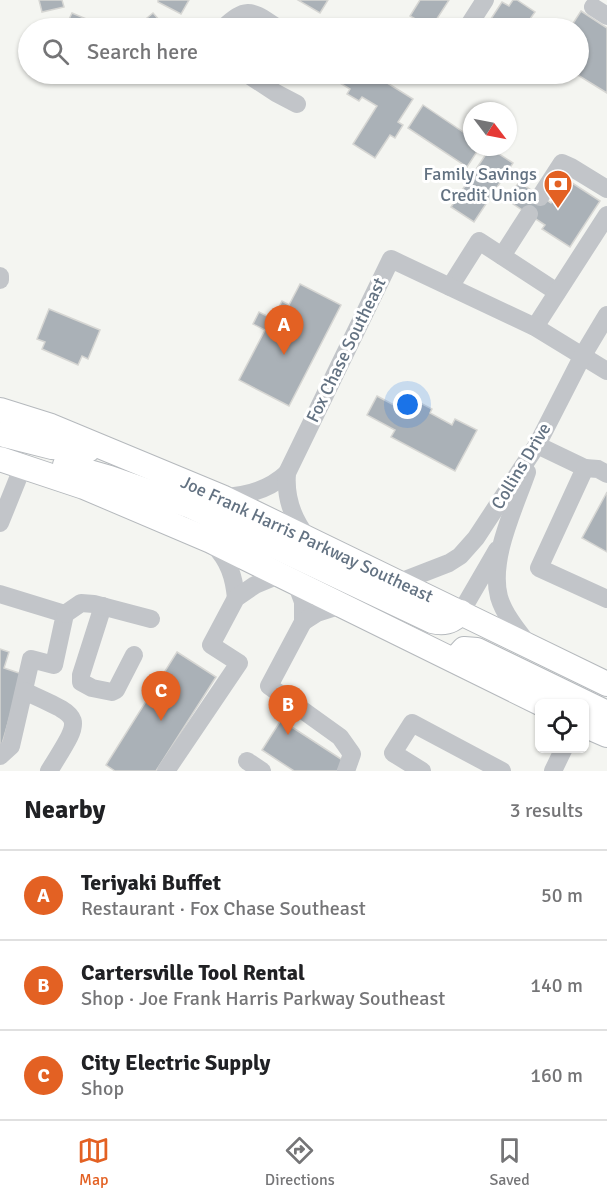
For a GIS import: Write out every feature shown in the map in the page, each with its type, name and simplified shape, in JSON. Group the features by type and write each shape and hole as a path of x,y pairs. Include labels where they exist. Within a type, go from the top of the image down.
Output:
{"main road":[{"name":"Joe Frank Harris Parkway Southeast","path":"0,410 51,426 222,497 607,684"},
{"path":"0,434 52,447 118,453"},
{"path":"15,464 42,462 69,466 169,498 225,521 432,621 447,622 453,620 461,612"},
{"path":"15,464 84,487 211,541 535,700"},
{"path":"454,660 464,649 477,650 607,713"},
{"path":"589,726 607,735"}],"street":[{"path":"473,18 485,0"},
{"path":"235,18 241,13 248,12 259,18"},
{"path":"262,84 297,104"},
{"path":"540,197 562,163 571,166 607,189"},
{"path":"502,256 529,214"},
{"path":"535,327 607,215"},
{"path":"450,287 478,241 557,292"},
{"name":"Fox Chase Southeast","path":"287,473 391,259 535,327 607,371"},
{"name":"Collins Drive","path":"400,582 449,563 468,548 537,445 583,355 607,315"},
{"path":"530,646 510,619 496,584 505,535 537,445 585,468 598,469 607,474"},
{"path":"0,523 15,464"},
{"path":"585,468 539,568 607,599"},
{"path":"222,497 250,494 274,484 287,473"},
{"path":"287,473 287,494 290,504 307,537"},
{"path":"461,612 505,535"},
{"path":"211,541 224,556 231,569 237,598"},
{"path":"166,771 239,663 211,645 237,598 255,585 287,579 303,602 303,622 269,686 339,737 352,754 346,771"},
{"path":"0,594 65,614"},
{"path":"0,756 11,746 31,659 54,665 65,614 81,603 103,606 151,620"},
{"path":"303,622 317,613 342,605"},
{"path":"103,606 81,675 81,682 112,693 116,690 134,655"},
{"path":"24,691 69,713 74,720 73,730 49,771"},
{"path":"422,771 393,753 412,723 502,771"},
{"path":"553,771 562,753"},
{"path":"0,765 4,771"}],"building":[{"path":"39,0 62,0 64,7 42,12"},
{"path":"158,0 189,0 181,14"},
{"path":"298,0 328,0 320,13"},
{"path":"420,0 449,0 437,18 410,16"},
{"path":"513,0 517,0 535,12 531,18 492,18 502,2 509,6"},
{"path":"581,11 607,28 607,93 589,82 589,18 576,18"},
{"path":"72,13 84,18 70,18"},
{"path":"153,13 157,18 147,18"},
{"path":"342,84 389,84 413,99 398,122 403,125 395,138 390,135 375,158 353,144 377,106 362,97 359,101 347,94 350,89"},
{"path":"423,105 463,132 463,156 474,156 467,167 408,128"},
{"path":"485,156 502,156 513,163 474,222 451,207"},
{"name":"Family Savings Credit Union","path":"566,179 600,201 570,247 542,229 545,225 507,200 519,182 551,203"},
{"path":"300,284 341,305 289,406 239,380 265,330 253,324 259,312 273,319 282,301 289,305"},
{"path":"49,309 100,330 88,359 82,356 78,365 42,349 45,342 37,339"},
{"path":"377,396 405,411 411,398 432,409 430,413 452,425 455,419 477,430 455,471 391,437 395,430 367,415"},
{"path":"607,492 607,552 582,538"},
{"path":"0,649 9,652 4,668 22,674 2,744 0,744"},
{"path":"177,652 216,677 156,771 115,771 106,765"},
{"path":"281,720 344,761 337,771 294,771 262,750"}],"place":[{"name":"Family Savings Credit Union","path":"558,210"},
{"name":"Teriyaki Buffet","path":"284,355"},
{"name":"City Electric Supply","path":"161,721"},
{"name":"Cartersville Tool Rental","path":"288,735"}]}
